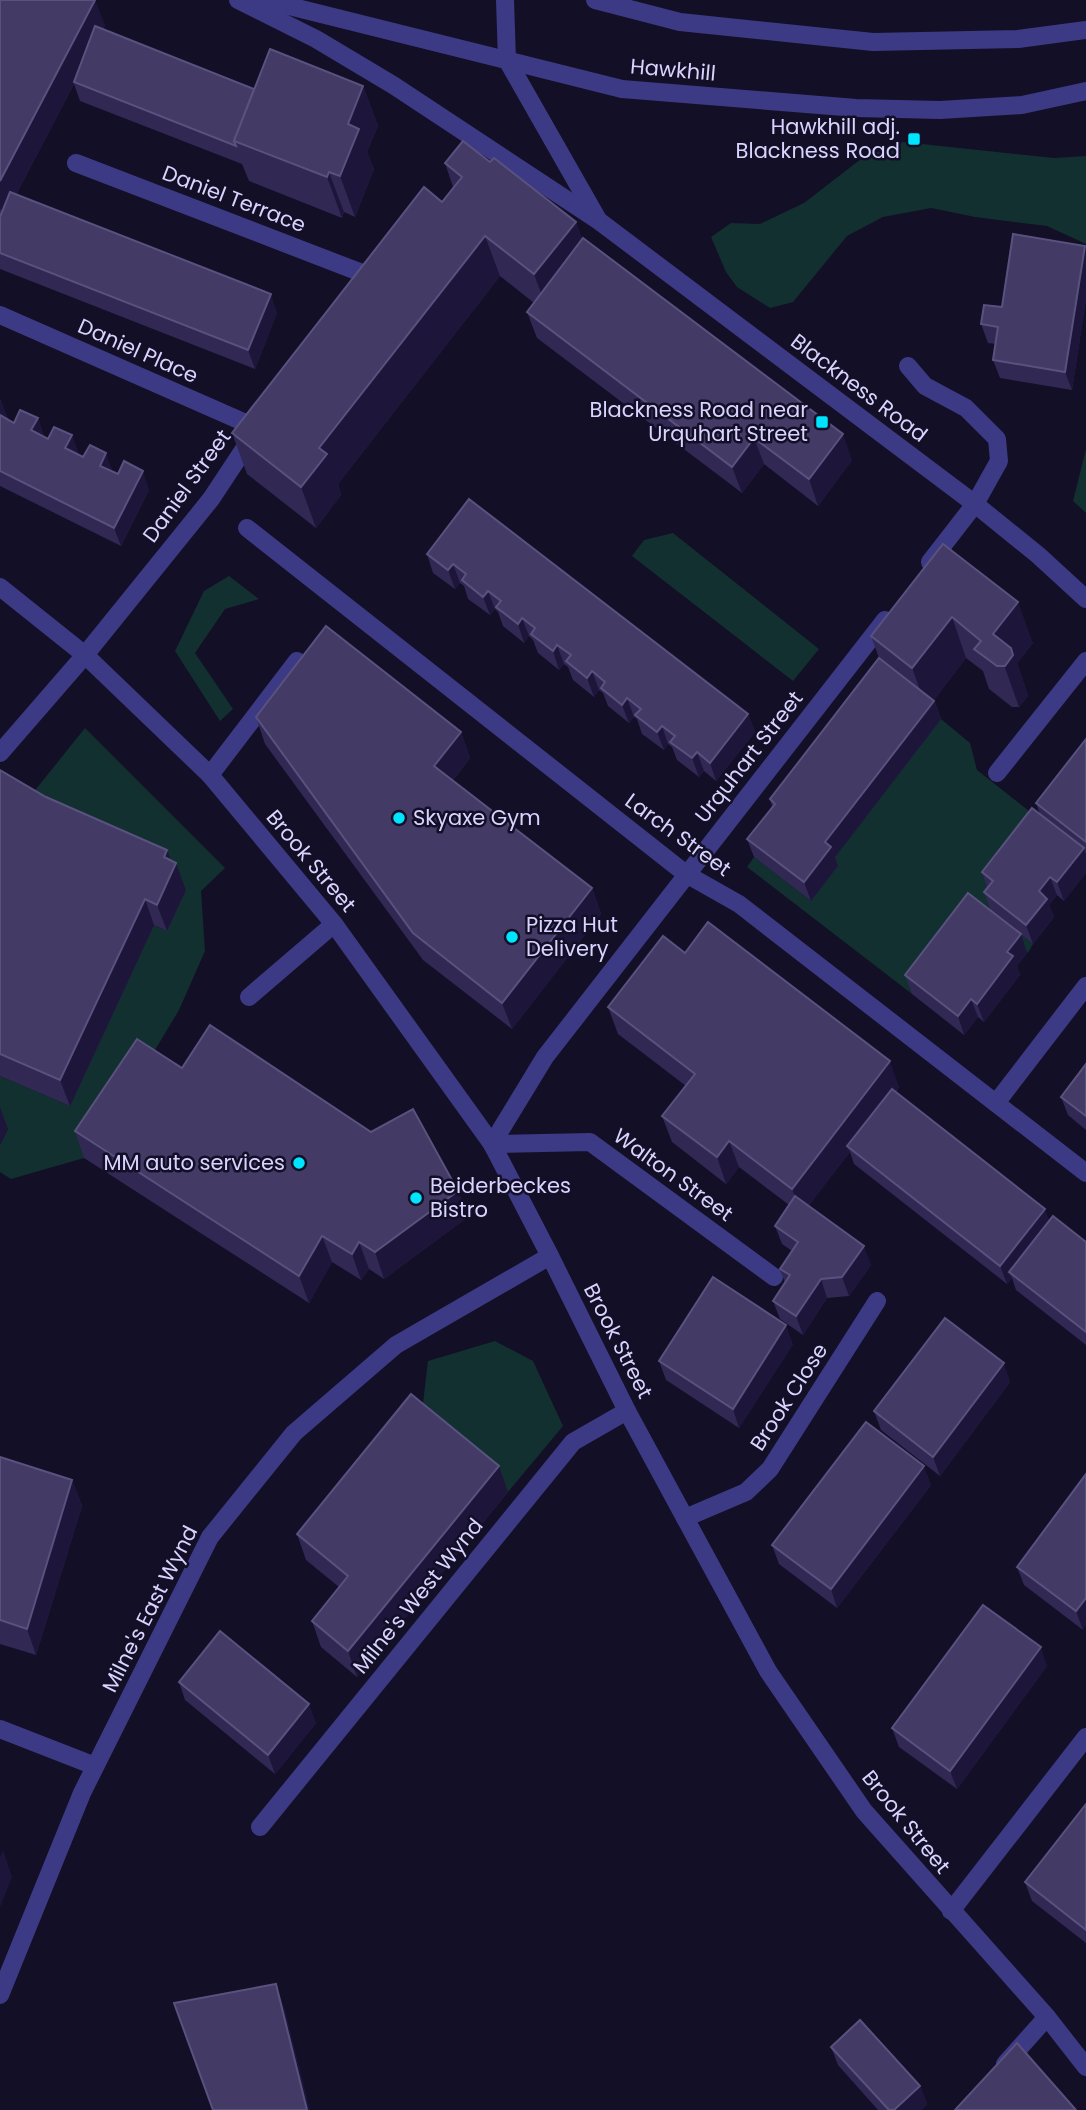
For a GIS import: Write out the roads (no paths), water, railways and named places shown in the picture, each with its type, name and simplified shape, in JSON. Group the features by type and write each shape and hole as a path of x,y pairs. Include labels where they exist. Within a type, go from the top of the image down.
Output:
{"street":[{"name":"Blackness Road","path":"238,0 316,39 393,85 599,221 975,504 1038,555 1086,599"},
{"name":"Hawkhill","path":"265,0 622,89 856,108 940,110 1023,106 1086,91"},
{"name":"Blackness Road","path":"505,0 507,60 599,221"},
{"path":"596,0 680,22 873,42 1018,39 1086,30"},
{"name":"Daniel Terrace","path":"76,163 375,278"},
{"path":"360,296 388,261"},
{"name":"Daniel Place","path":"0,316 261,423"},
{"path":"908,366 925,386 966,408 997,439 999,461 975,504 916,579"},
{"name":"Daniel Street","path":"0,753 85,655 211,499 261,423"},
{"name":"Larch Street","path":"247,528 686,874 739,904 1086,1173"},
{"name":"Brook Street","path":"0,586 85,655 210,775 334,924 492,1144 627,1411 768,1671 864,1811 1047,2017 1085,2064"},
{"name":"Urquhart Street","path":"492,1144 545,1057 899,601"},
{"path":"210,775 297,661"},
{"path":"997,773 1086,661"},
{"path":"249,998 334,924"},
{"path":"996,1103 1086,986"},
{"name":"Walton Street","path":"492,1144 590,1142 774,1277"},
{"name":"Milne's East Wynd","path":"0,1995 82,1793 210,1537 294,1433 396,1345 550,1256"},
{"name":"Brook Close","path":"685,1518 746,1492 771,1469 877,1301"},
{"name":"Milne's West Wynd","path":"260,1827 573,1442 627,1411"},
{"path":"0,1729 95,1766"},
{"path":"951,1911 1086,1737"},
{"path":"996,2073 1047,2017"}],"place":[{"name":"Hawkhill adj. Blackness Road","path":"914,139"},
{"name":"Blackness Road near Urquhart Street","path":"822,422"},
{"name":"Skyaxe Gym","path":"399,818"},
{"name":"Pizza Hut Delivery","path":"512,937"},
{"name":"MM auto services","path":"299,1163"},
{"name":"Beiderbeckes Bistro","path":"416,1198"}]}
